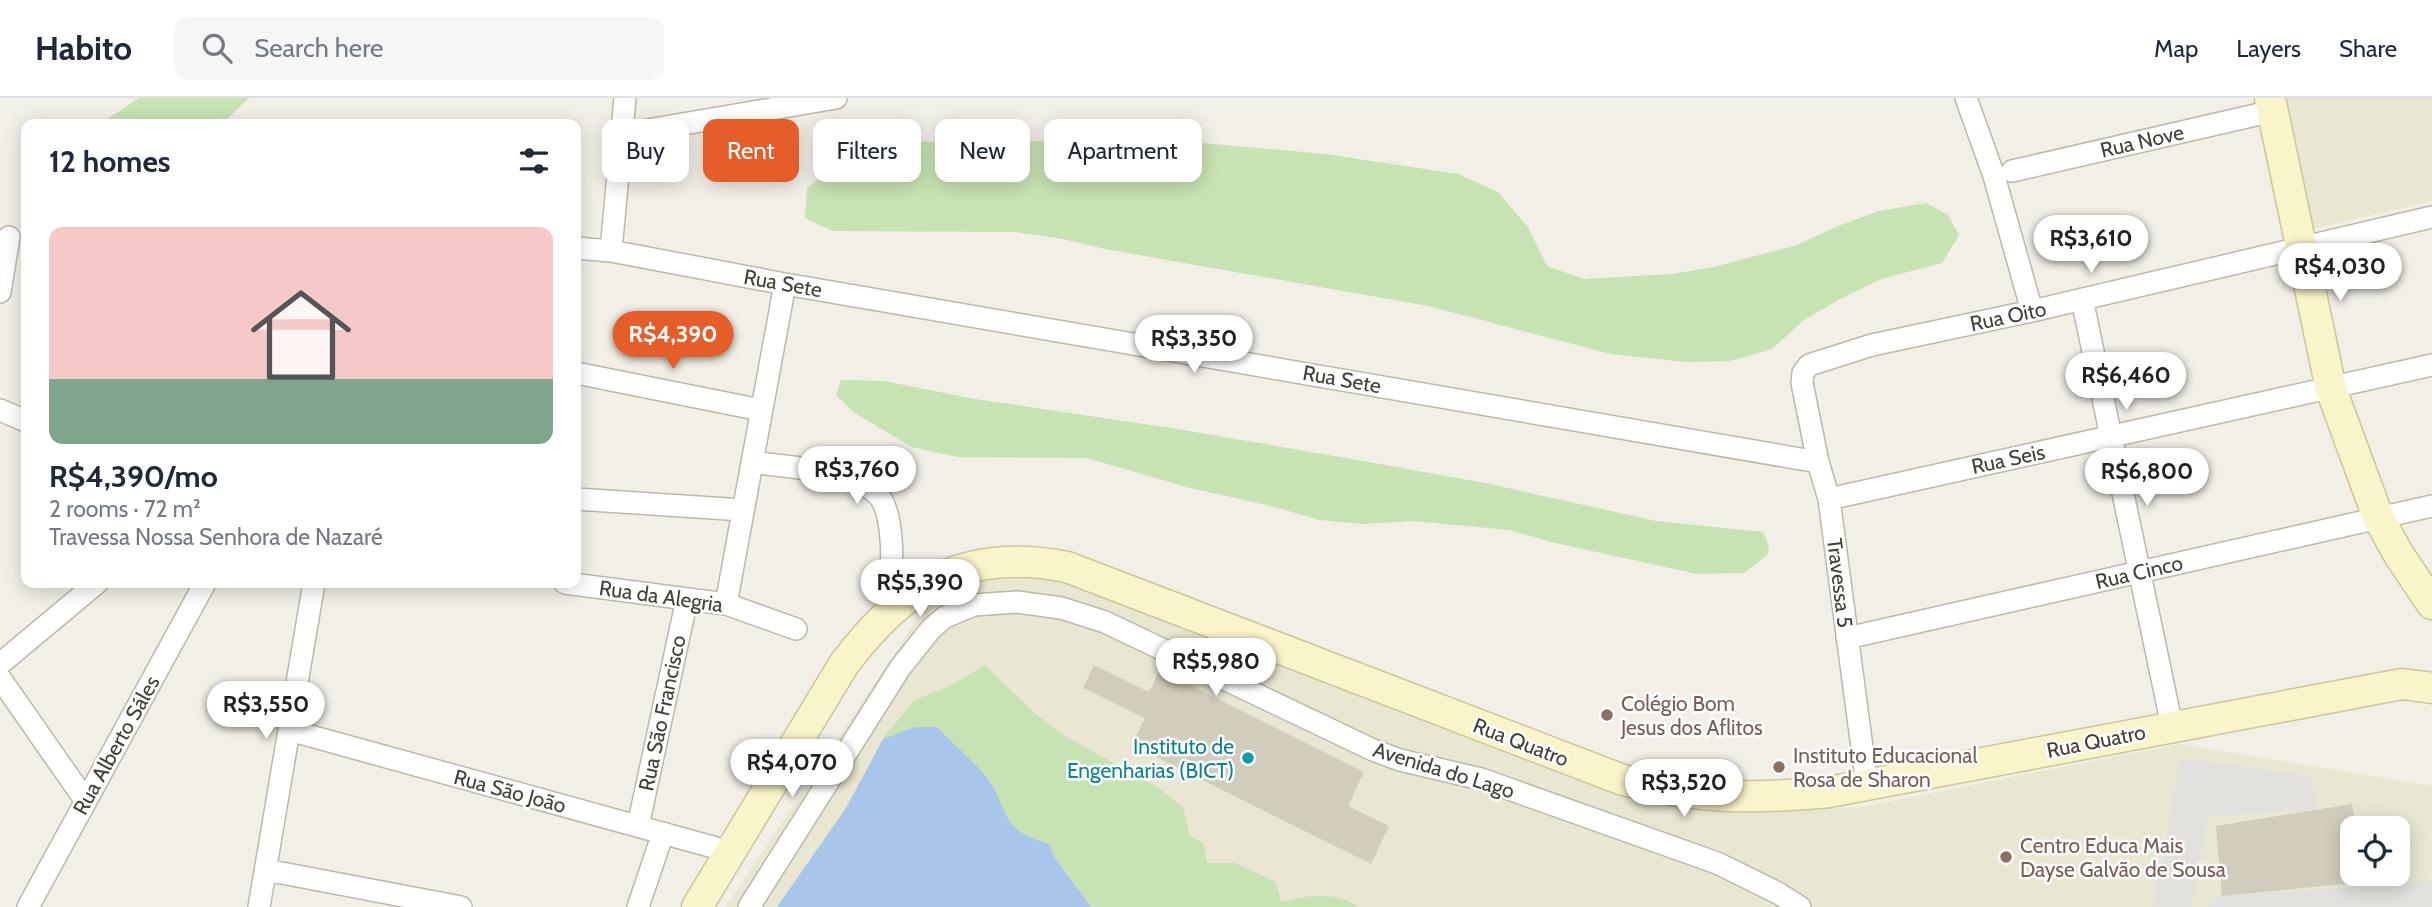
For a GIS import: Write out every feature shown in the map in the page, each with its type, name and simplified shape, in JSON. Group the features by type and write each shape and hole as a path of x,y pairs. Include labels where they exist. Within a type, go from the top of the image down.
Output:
{"main road":[{"path":"2271,105 2331,389 2378,517 2399,555 2432,604"},
{"name":"Rua Quatro","path":"697,907 844,664 871,628 898,603 940,578 964,568 991,563 1045,563 1078,571 1633,783 1715,797 1788,796 1867,785 2402,684 2432,688"},
{"name":"Rua Quatro","path":"2402,684 2432,665"}],"street":[{"path":"624,119 625,98"},
{"path":"689,123 836,98"},
{"path":"1966,98 1994,176 2032,311"},
{"name":"Rua Nove","path":"2012,171 2271,105"},
{"path":"611,251 619,182"},
{"name":"Rua Oito","path":"1802,383 1803,373 1818,361 1872,345 2032,311 2432,217"},
{"path":"0,292 9,237"},
{"name":"Rua Sete","path":"581,248 611,251 785,284 1818,462"},
{"path":"726,604 785,284"},
{"path":"2082,299 2172,726"},
{"name":"Rua Seis","path":"1829,499 2432,365"},
{"path":"581,374 761,411"},
{"name":"Travessa 5","path":"1802,383 1818,462 1829,499 1867,785"},
{"path":"0,410 21,419"},
{"path":"752,462 851,478 879,495 890,522 890,587 898,603"},
{"path":"581,499 743,510"},
{"name":"Rua Cinco","path":"1847,638 2432,506"},
{"name":"Rua da Alegria","path":"581,585 726,604 796,629"},
{"path":"0,664 91,588"},
{"name":"Rua Alberto Sáles","path":"28,907 202,588"},
{"path":"259,907 313,588"},
{"name":"Rua São Francisco","path":"638,826 687,599"},
{"name":"Avenida do Lago","path":"749,907 900,668 930,629 945,617 974,605 1017,602 1061,608 1104,622 1373,750 1400,760 1481,779 1717,863 1758,882 1800,907"},
{"path":"0,678 85,800"},
{"name":"Rua São João","path":"289,730 731,852"},
{"path":"638,907 663,833"},
{"path":"266,870 461,907"}],"shaded area":[{"path":"2280,98 2432,98 2432,201 2307,230"},
{"path":"1004,572 1086,577 1724,803 1857,808 2179,744 2432,786 2432,907 726,907 928,603"},
{"path":"2180,758 2312,776 2315,810 2208,816 2191,907 2153,907"},
{"path":"2432,881 2432,907 2209,907 2209,904 2222,896 2362,886 2410,886 2410,883"}],"green space":[{"path":"139,98 249,98 227,119 108,119"},
{"path":"1044,141 1044,182 1202,182 1202,143 1325,154 1458,174 1498,192 1528,227 1547,266 1584,279 1672,274 1714,267 1797,245 1879,211 1926,203 1948,215 1959,235 1942,263 1881,279 1842,298 1804,320 1772,349 1730,361 1686,362 1611,354 1428,306 1105,249 1063,239 1015,232 833,231 805,218 807,188 815,182 921,182 921,142 935,142 935,182 1030,182 1030,142"},
{"path":"841,380 884,381 975,399 1171,428 1352,459 1485,483 1656,521 1763,532 1769,546 1767,555 1744,573 1697,574 1551,542 1509,530 1413,521 1363,524 1319,520 1190,488 1087,458 957,457 912,447 853,412 836,395"},
{"path":"985,665 1034,713 1063,735 1157,787 1183,807 1190,836 1203,843 1207,863 1235,863 1276,882 1281,902 1321,896 1340,898 1359,907 1091,907 1055,858 1049,844 1032,838 1012,824 984,774 937,727 915,727 883,739 914,700 948,687"}],"water":[{"path":"915,727 937,727 973,762 992,786 1012,824 1032,838 1049,844 1055,858 1091,907 777,907 846,808 883,739"}],"building":[{"name":"Instituto de Engenharias (BICT)","path":"1094,665 1149,692 1160,670 1364,772 1348,806 1389,826 1371,864 1132,745 1145,718 1083,688"},
{"path":"2352,804 2354,816 2340,816 2340,884 2222,896 2216,826"}],"place":[{"name":"Colégio Bom Jesus dos Aflitos","path":"1607,715"},
{"name":"Instituto de Engenharias (BICT)","path":"1248,758"},
{"name":"Instituto Educacional Rosa de Sharon","path":"1779,767"},
{"name":"Centro Educa Mais Dayse Galvão de Sousa","path":"2006,857"}]}
